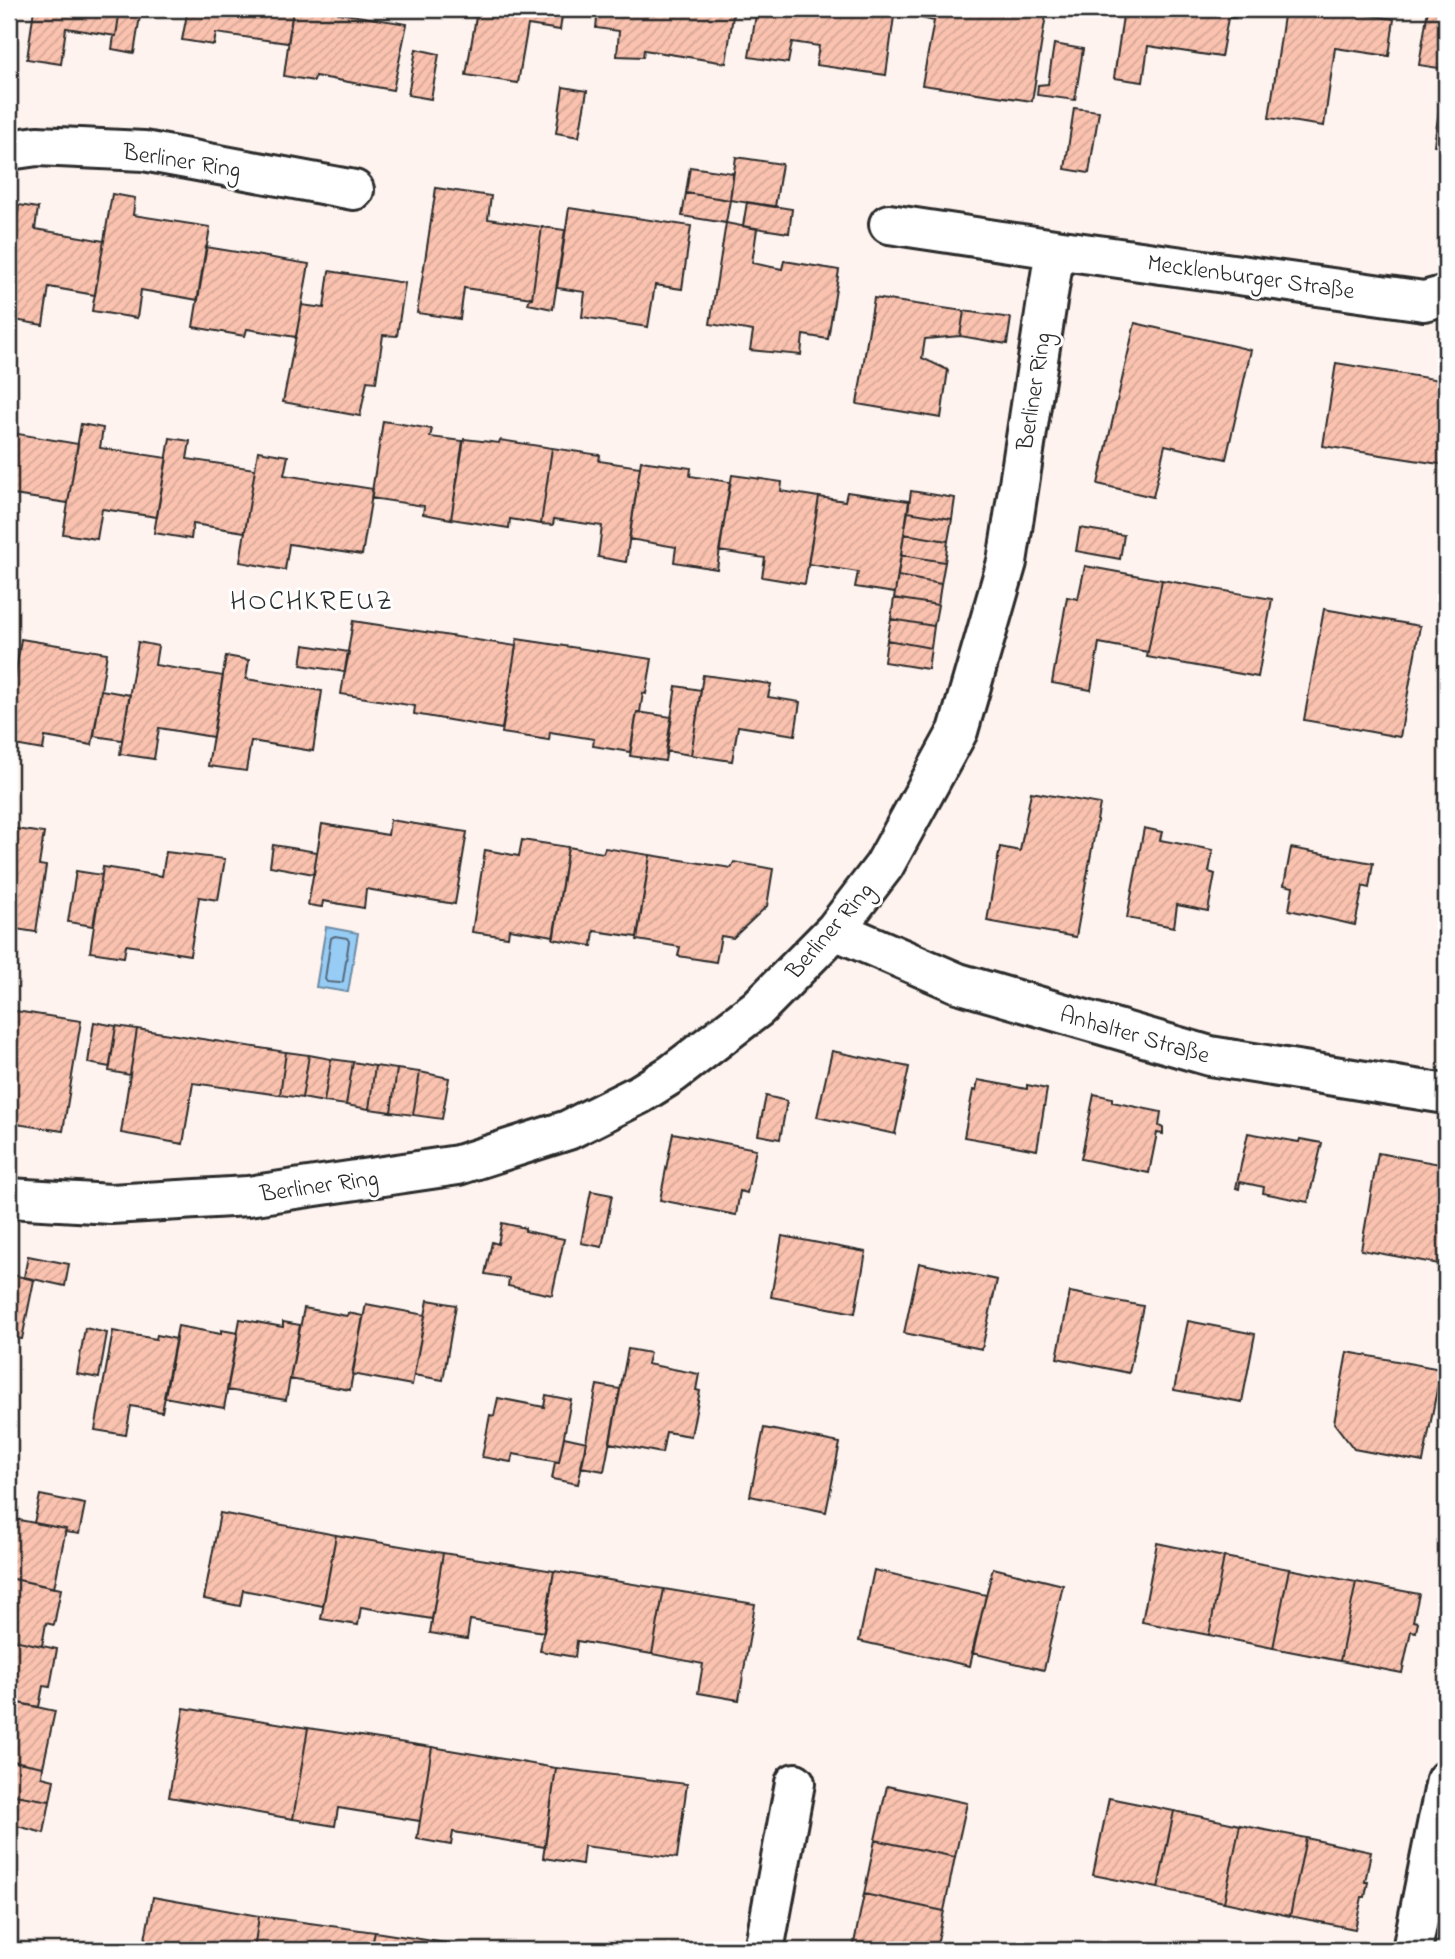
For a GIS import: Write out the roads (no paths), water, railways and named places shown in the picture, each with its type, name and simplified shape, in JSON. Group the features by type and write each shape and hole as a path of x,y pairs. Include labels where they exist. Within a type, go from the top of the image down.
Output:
{"street":[{"name":"Berliner Ring","path":"9,150 37,146 144,151 354,190"},
{"path":"889,223 1055,248"},
{"name":"Berliner Ring","path":"9,1198 111,1204 248,1196 458,1165 568,1130 640,1094 672,1074 758,1007 835,930 884,866 958,731 1007,562 1055,248"},
{"name":"Mecklenburger Straße","path":"1055,248 1424,301 1446,295"},
{"name":"Anhalter Straße","path":"835,930 958,983 1210,1056 1446,1094"},
{"path":"1412,1950 1446,1780"},
{"path":"764,1950 795,1783"}],"water":[{"path":"326,927 358,933 348,992 316,987"}],"district":[{"name":"HOCHKREUZ","path":"312,599"}]}
